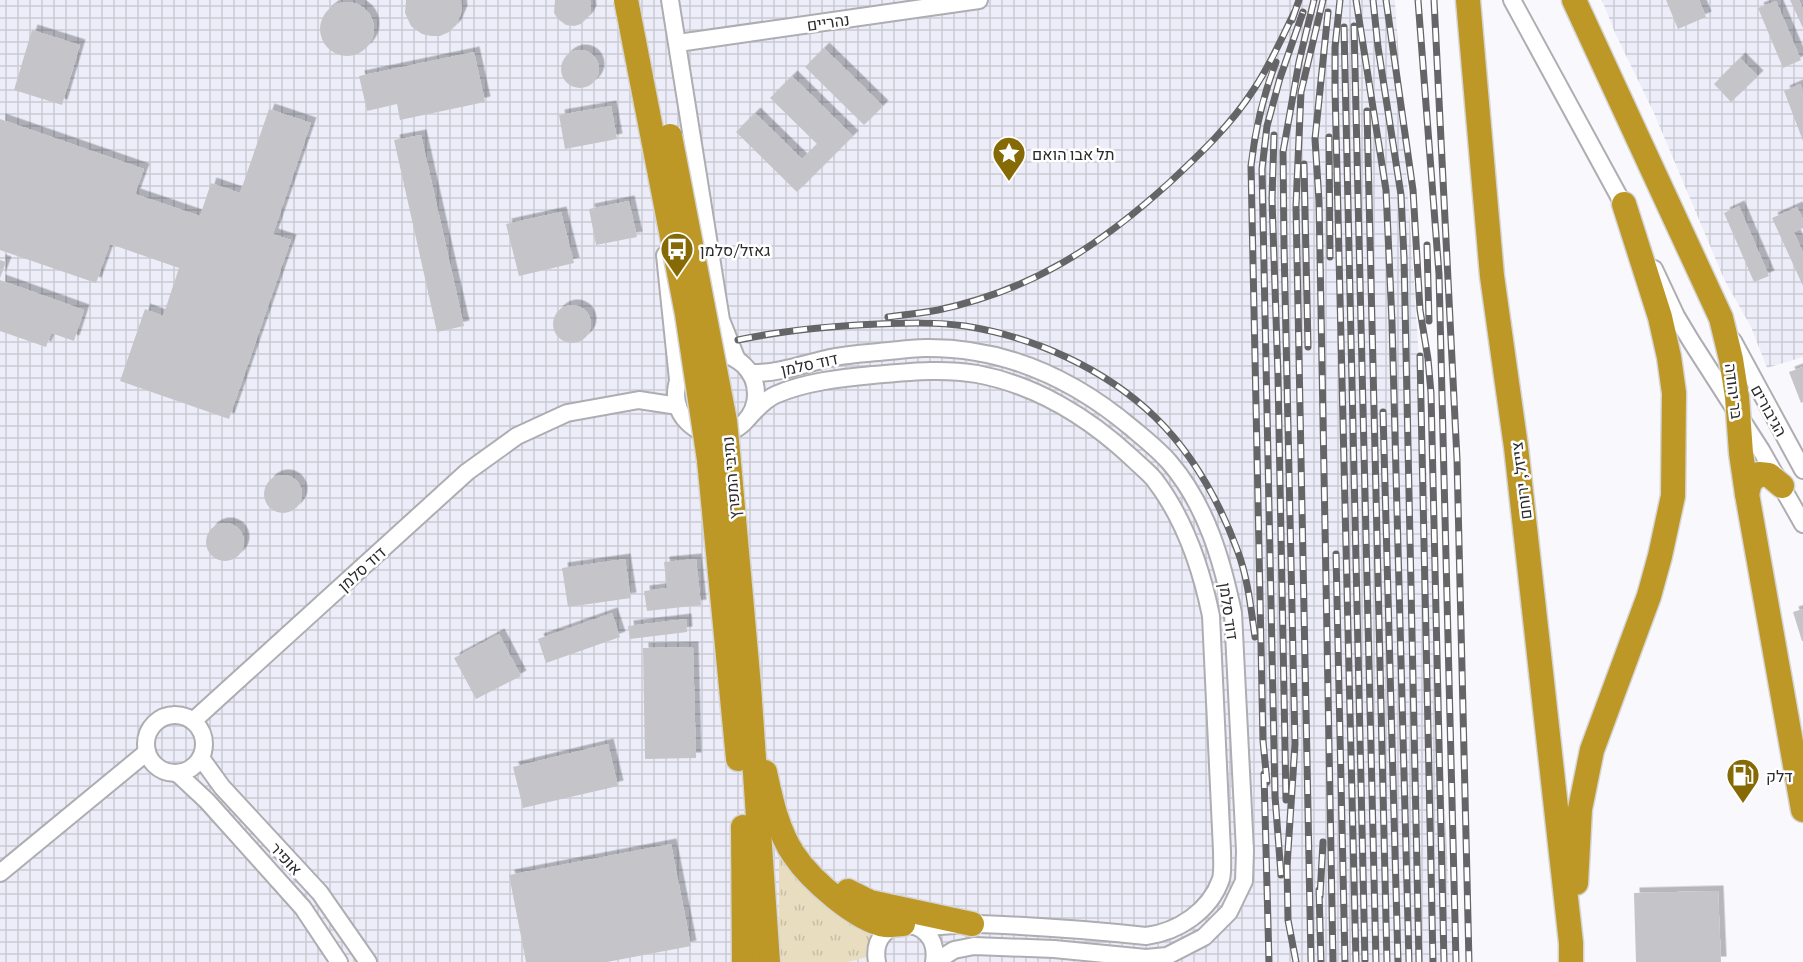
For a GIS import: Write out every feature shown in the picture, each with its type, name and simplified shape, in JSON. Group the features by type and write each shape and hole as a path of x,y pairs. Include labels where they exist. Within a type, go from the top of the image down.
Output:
{"highway":[{"name":"נתיבי המפרץ","path":"625,0 687,314 719,456 749,686 768,962"},
{"name":"נתיבי המפרץ","path":"643,0 725,421 719,456 731,678 743,833 744,962"},
{"name":"צייזל, ירוחם","path":"1468,0 1492,276 1516,447 1571,952"},
{"name":"בר יהודה","path":"1574,0 1721,318 1731,359 1747,494 1803,810"},
{"path":"1571,952 1581,809 1592,750 1649,596 1673,496 1674,393 1669,357 1660,318 1624,204"},
{"path":"1747,494 1750,482 1759,474 1769,475 1782,486"},
{"path":"749,686 768,785 782,831 794,855 814,878 857,913 884,925 909,925"},
{"path":"782,831 807,861 837,886 870,902 972,924"}],"street":[{"path":"625,0 654,151 678,380 676,393 678,406 683,417 692,426 709,433 728,432 739,427 753,408 756,396 750,373 737,360 726,355 703,356 692,361 678,380"},
{"path":"670,0 721,320 737,360"},
{"name":"נהריים","path":"678,43 979,0"},
{"name":"הגיבורים","path":"1513,1 1624,204 1676,316 1739,415 1803,524"},
{"path":"654,151 664,157 674,171 692,276 704,300 721,320"},
{"name":"הגיבורים","path":"1721,318 1803,470"},
{"name":"דוד סלמן","path":"750,373 767,373 842,356 924,348 979,352 1010,359 1038,369 1081,391 1109,409 1170,463 1201,513 1222,564 1233,613 1245,851 1244,882 1229,912 1204,937 1167,956 1146,958 1054,949 974,946 954,950 934,962"},
{"name":"דוד סלמן","path":"747,418 773,396 845,378 925,370 976,374 1004,380 1070,410 1125,452 1153,477 1194,549 1204,581 1211,616 1222,851 1221,877 1211,899 1191,919 1161,934 1146,936 1055,927 972,924 928,928 909,925"},
{"name":"דוד סלמן","path":"193,721 467,472 517,436 567,413 639,400 678,406"},
{"path":"176,714 193,721 203,734 201,758 187,771 167,772 158,768 151,761 147,752 145,743 147,734 158,720 167,716 176,714"},
{"path":"0,873 147,752"},
{"name":"אופיר","path":"201,758 222,787 320,893 368,962"},
{"name":"אופיר","path":"177,773 207,801 303,908 339,962"},
{"path":"877,962 877,946 880,938 894,926 909,925 929,936 933,944 934,962"}],"shaded area":[{"path":"0,0 1395,0 1427,476 1453,962 0,962"},
{"path":"1602,0 1803,0 1803,357 1767,368 1751,327 1724,279 1654,113 1615,33"}],"green space":[{"path":"779,855 802,881 873,929 867,957 848,962 779,962"}],"building":[{"path":"406,0 461,0 462,11 456,25 449,32 440,36 431,36 422,34 411,26 405,13"},
{"path":"555,0 590,0 591,11 581,24 566,25 554,13"},
{"path":"1666,0 1699,0 1706,17 1678,29"},
{"path":"1790,0 1799,0 1803,9 1803,28"},
{"path":"1776,1 1801,60 1783,68 1758,8"},
{"path":"347,2 357,4 366,10 372,19 374,29 372,39 366,48 357,54 347,56 337,54 328,48 322,39 320,29 322,19 328,10 337,4"},
{"path":"32,30 80,45 62,105 14,90"},
{"path":"824,48 883,106 864,125 805,67"},
{"path":"580,50 587,51 593,56 598,62 598,76 593,82 587,87 580,88 573,87 567,82 562,76 561,69 562,62 567,56 573,51"},
{"path":"474,52 485,102 400,120 397,104 367,111 359,76"},
{"path":"1740,58 1758,76 1731,102 1714,84"},
{"path":"792,76 853,136 797,192 736,132 755,113 802,159 817,144 770,98"},
{"path":"1800,84 1803,91 1803,141 1784,91"},
{"path":"611,106 617,139 565,149 559,115"},
{"path":"269,109 311,123 273,234 291,240 229,419 120,381 145,309 163,316 179,268 110,244 96,283 0,250 0,119 144,169 135,194 200,216 211,183 240,193"},
{"path":"421,135 464,326 437,332 394,140"},
{"path":"629,201 637,237 596,245 589,209"},
{"path":"1739,206 1769,276 1754,282 1724,213"},
{"path":"1797,207 1803,219 1803,228 1794,232 1803,253 1803,286 1772,218"},
{"path":"561,212 574,263 519,276 506,224"},
{"path":"0,260 6,262 0,278"},
{"path":"0,280 84,310 74,341 51,333 46,347 0,331"},
{"path":"572,305 579,306 585,311 590,317 590,331 585,337 579,342 572,343 565,342 559,337 554,331 553,324 554,317 559,311 565,306"},
{"path":"1803,367 1803,402 1801,403 1789,372"},
{"path":"283,475 290,476 296,481 301,487 301,501 296,507 290,512 283,513 276,512 270,507 265,501 264,494 265,487 270,481 276,476"},
{"path":"225,523 232,524 238,529 243,535 243,549 238,555 232,560 225,561 218,560 212,555 207,549 206,542 207,535 212,529 218,524"},
{"path":"625,559 631,598 568,607 562,568"},
{"path":"696,559 701,605 647,611 644,591 667,588 664,562"},
{"path":"1803,609 1803,641 1802,641 1793,612"},
{"path":"612,613 620,637 546,663 538,639"},
{"path":"686,619 687,632 630,639 628,626"},
{"path":"499,634 521,676 476,699 454,658"},
{"path":"693,647 696,758 645,759 643,648"},
{"path":"608,744 618,786 523,808 513,767"},
{"path":"671,844 691,946 607,962 526,962 509,875"},
{"path":"1718,891 1721,962 1636,962 1634,893"}],"railway":[{"path":"1292,20 1299,0"},
{"path":"1296,962 1288,920 1287,866 1295,744 1283,152 1299,62 1314,0"},
{"path":"1311,962 1296,206 1301,92 1323,0"},
{"path":"1340,0 1335,47 1335,89 1356,962"},
{"path":"1356,0 1386,190 1392,322 1409,962"},
{"path":"1373,0 1401,195 1419,962"},
{"path":"1386,0 1413,190 1420,310 1431,393 1444,962"},
{"path":"1418,0 1439,274 1456,962"},
{"path":"1434,0 1457,459 1469,962"},
{"path":"1281,875 1275,796 1262,169 1267,126 1280,78 1303,12"},
{"path":"1328,12 1315,139 1319,201 1333,962"},
{"path":"888,317 938,310 1004,291 1062,263 1116,227 1181,172 1235,115 1265,71 1294,13"},
{"path":"1354,26 1376,962"},
{"path":"1344,27 1365,960"},
{"path":"1267,782 1263,741 1251,166 1260,113 1276,62"},
{"path":"1367,111 1387,962"},
{"path":"1274,135 1272,199 1278,376 1286,800"},
{"path":"1329,137 1330,257"},
{"path":"1304,164 1308,347"},
{"path":"1427,245 1429,321"},
{"path":"738,340 791,331 843,326 933,323 965,326 1017,338 1067,357 1091,370 1135,399 1155,417 1169,431 1204,480 1223,515 1241,562 1249,594 1255,637"},
{"path":"1420,356 1433,962"},
{"path":"1383,412 1398,962"},
{"path":"1336,554 1345,962"},
{"path":"1264,774 1269,962"},
{"path":"1320,896 1323,842"},
{"path":"1319,890 1321,962"}],"place":[{"name":"תל אבו הואם","path":"1009,182"},
{"name":"גאזל/סלמן","path":"677,278"},
{"name":"דלק","path":"1743,804"}]}
